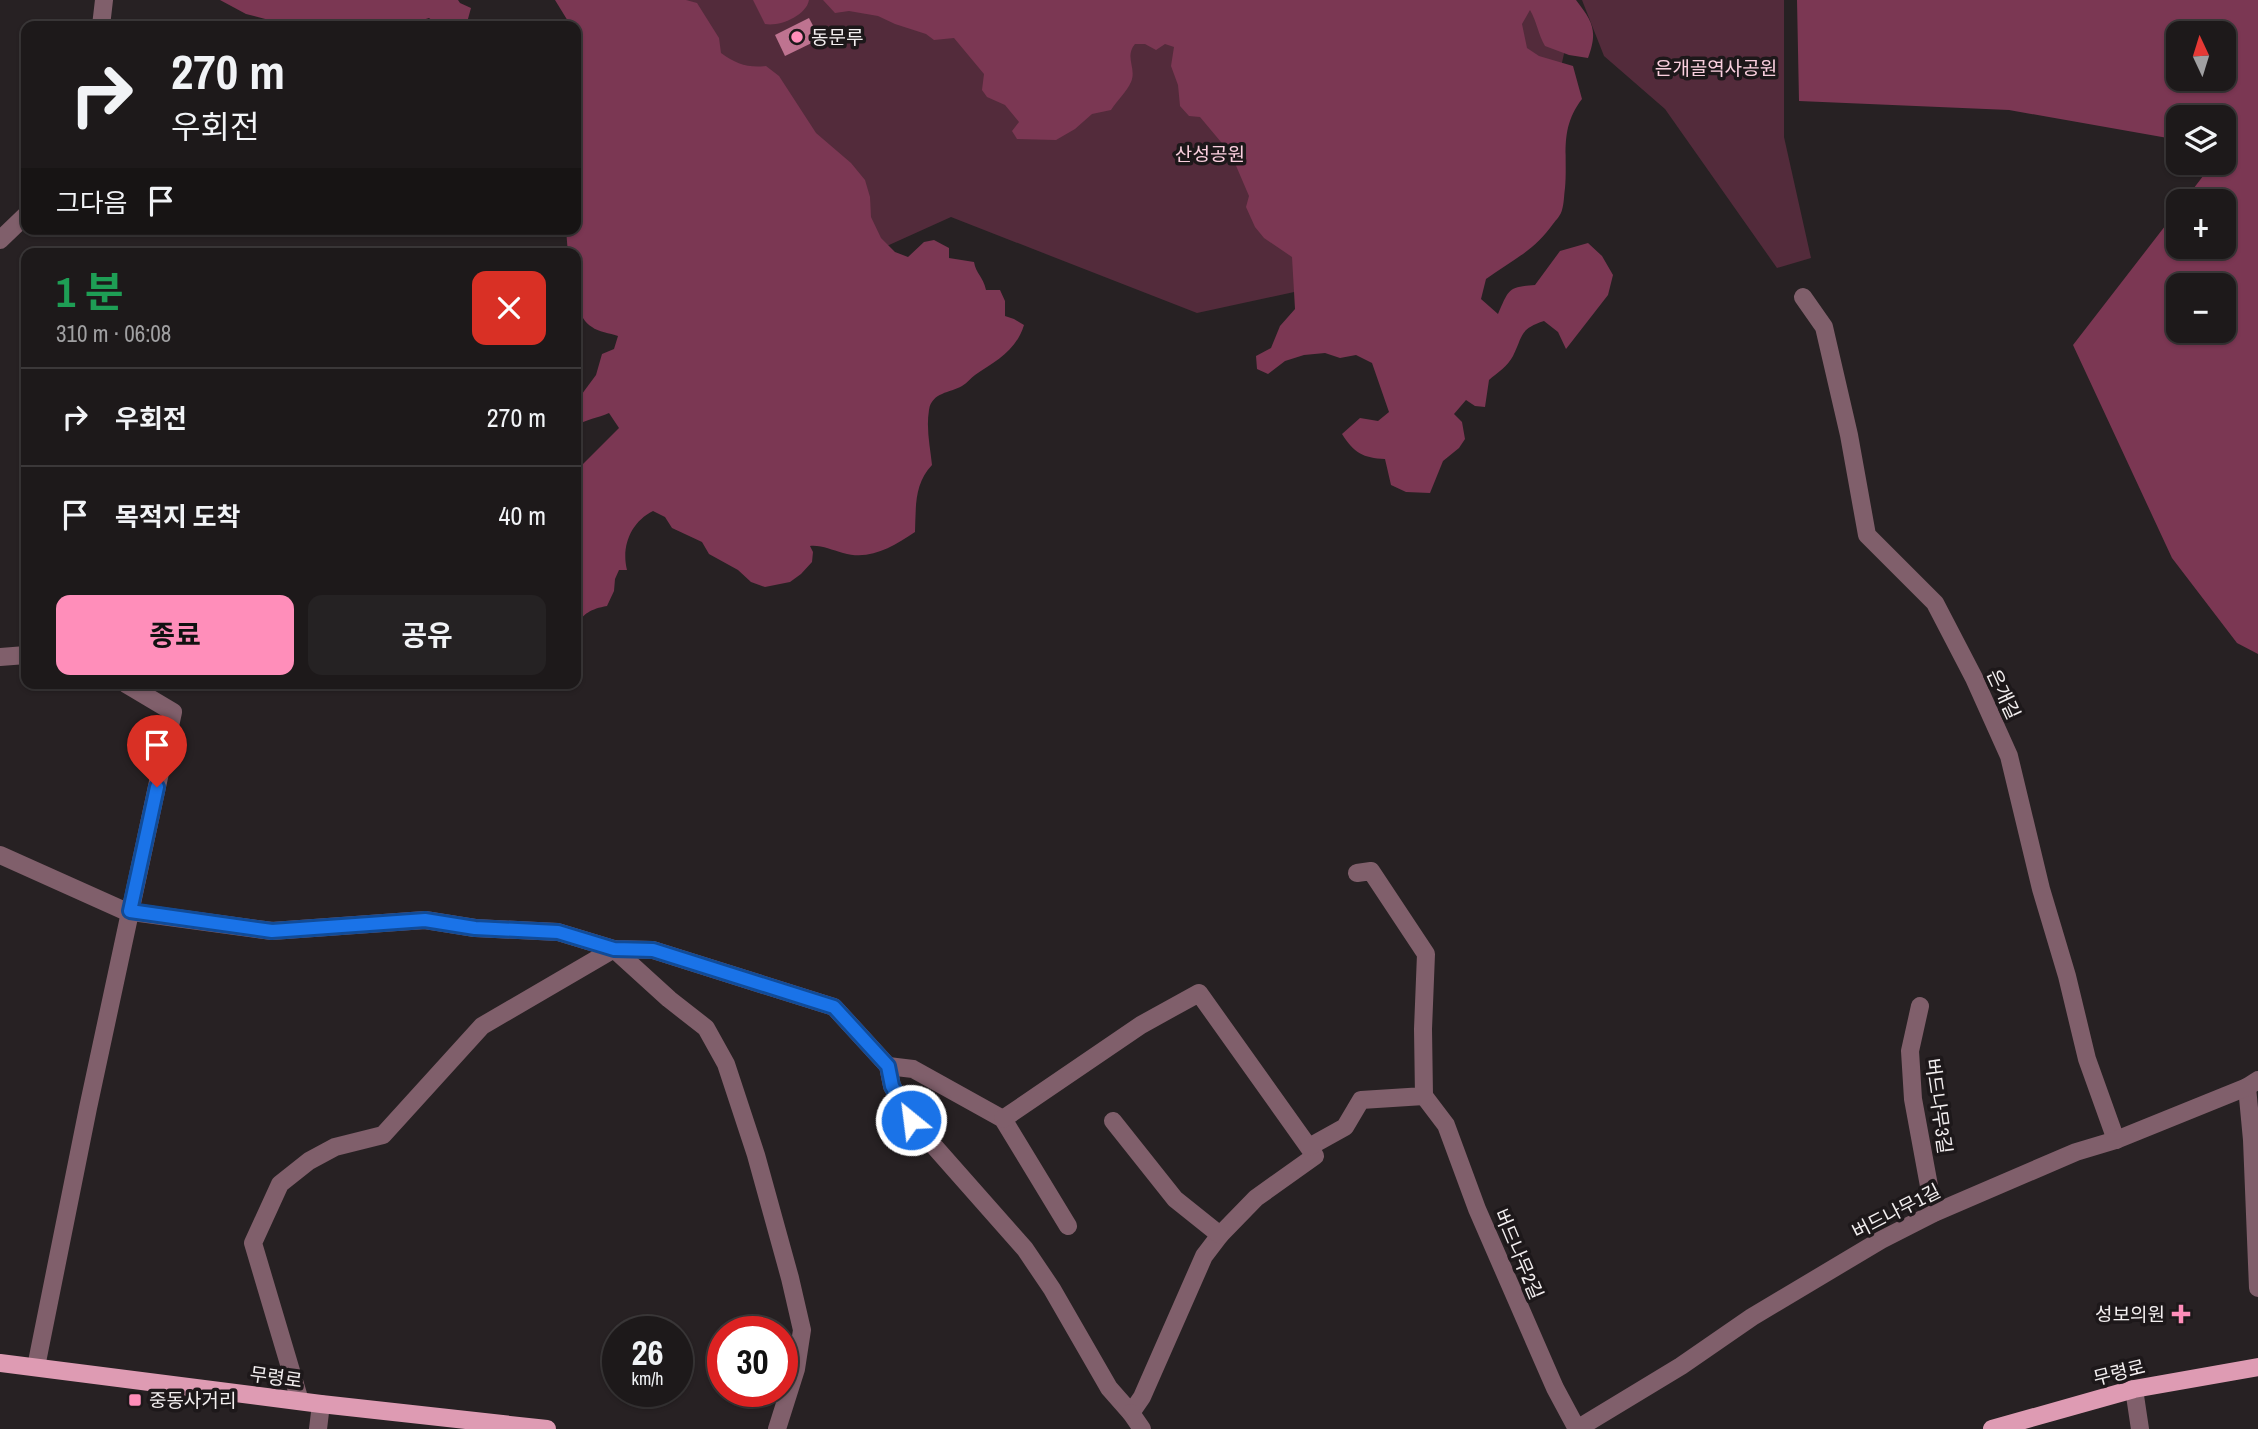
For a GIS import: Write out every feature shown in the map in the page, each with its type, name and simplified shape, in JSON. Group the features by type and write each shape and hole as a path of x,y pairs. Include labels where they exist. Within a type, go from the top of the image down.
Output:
{"main road":[{"name":"무령로","path":"0,1363 321,1404 547,1429"},
{"name":"무령로","path":"1992,1429 2134,1389 2258,1367"}],"street":[{"path":"102,21 104,0"},
{"path":"0,240 21,220"},
{"name":"은개길","path":"1803,297 1824,327 1849,435 1867,535 1935,603 1974,678 2009,756 2041,889 2067,976 2087,1059 2116,1140"},
{"path":"0,657 21,655"},
{"path":"36,1367 173,712 134,689"},
{"path":"0,855 130,911 272,931 425,920 475,928 558,932 614,949 653,950 834,1007 888,1066 892,1086 911,1120 1025,1249 1052,1289 1109,1388 1142,1429"},
{"path":"1309,1147 1345,1127 1361,1100 1424,1096 1426,954 1371,871 1357,873"},
{"path":"300,1401 253,1243 280,1184 309,1161 335,1147 383,1135 482,1026 614,949"},
{"path":"614,949 669,999 706,1027 726,1064 756,1154 802,1330 796,1369 777,1429"},
{"path":"1003,1118 1141,1025 1199,993 1315,1156 1256,1198 1220,1235 1204,1256 1142,1397 1131,1413"},
{"name":"버드나무3길","path":"1920,1006 1910,1051 1917,1126 1934,1213"},
{"path":"888,1066 913,1069 1003,1118 1068,1226"},
{"path":"2252,1083 2258,1288"},
{"name":"버드나무1길","path":"1577,1429 1681,1366 1764,1310 1881,1240 1934,1213 2252,1083"},
{"name":"버드나무2길","path":"1424,1096 1446,1125 1477,1209 1555,1388 1577,1429"},
{"path":"1113,1121 1174,1199 1220,1235"},
{"path":"2134,1389 2140,1429"},
{"path":"318,1429 321,1404"}],"green space":[{"name":"산성공원","path":"633,0 1576,0 1536,179 1428,263 1197,313 951,217 774,297"},
{"name":"은개골역사공원","path":"1582,0 1784,0 1784,137 1811,258 1777,268 1665,109 1604,56"}],"shaded area":[{"path":"220,0 458,0 471,8 467,21 433,21 429,18 419,21 270,21 246,14"},
{"path":"555,0 686,0 697,3 719,38 721,53 742,64 766,66 779,76 816,133 851,163 865,180 870,197 871,217 881,238 895,252 908,257 924,242 934,240 949,248 949,258 974,262 986,290 1000,290 1005,301 1005,316 1024,325 1011,349 962,386 938,396 931,404 928,424 932,465 919,488 915,532 872,554 853,555 810,546 813,552 812,562 801,574 790,582 765,587 751,582 738,570 709,554 702,542 672,528 665,517 653,511 639,521 630,536 625,552 627,570 619,570 607,606 588,612 581,620 581,466 619,428 609,413 581,424 581,395 596,375 602,354 614,349 618,336 597,330 585,321 581,313 581,248 568,248 566,235 581,235 581,21 568,21"},
{"path":"753,0 809,0 803,11 797,15 784,22 765,24"},
{"path":"823,0 1576,0 1592,27 1593,41 1588,58 1569,55 1545,46 1530,10 1522,24 1527,48 1539,56 1573,66 1582,99 1567,131 1565,188 1561,212 1538,241 1486,279 1481,299 1498,314 1510,291 1535,285 1560,251 1588,243 1602,256 1613,275 1608,295 1566,349 1558,332 1544,321 1526,330 1511,360 1489,380 1485,407 1475,406 1466,400 1454,414 1462,422 1465,439 1459,448 1443,461 1430,493 1406,492 1391,485 1385,459 1360,453 1342,434 1360,418 1378,421 1389,412 1372,363 1356,355 1340,358 1325,353 1304,355 1285,361 1268,374 1257,369 1256,356 1271,348 1280,326 1295,309 1292,257 1264,238 1255,227 1246,207 1249,196 1231,154 1200,117 1189,116 1180,106 1178,85 1171,66 1174,47 1165,44 1156,50 1145,44 1135,44 1130,58 1133,72 1131,82 1111,110 1092,114 1075,129 1056,140 1017,139 1012,131 1019,122 1005,105 987,97 982,90 984,74 954,38 934,40 926,34 878,16 849,11 835,13"},
{"path":"1797,0 2258,0 2258,654 2237,643 2172,558 2073,345 2166,225 2166,259 2236,259 2236,189 2193,189 2204,175 2236,175 2236,105 2166,105 2166,138 2009,110 1799,101"}],"building":[{"name":"동문루","path":"809,18 820,39 785,56 775,35"}],"place":[{"name":"동문루","path":"797,37"},
{"name":"성보의원","path":"2181,1314"},
{"name":"중동사거리","path":"135,1400"}],"route":[{"path":"157,787 130,911 272,931 425,920 475,928 558,932 614,949 653,950 834,1007 888,1066 892,1086 911,1120"}]}
